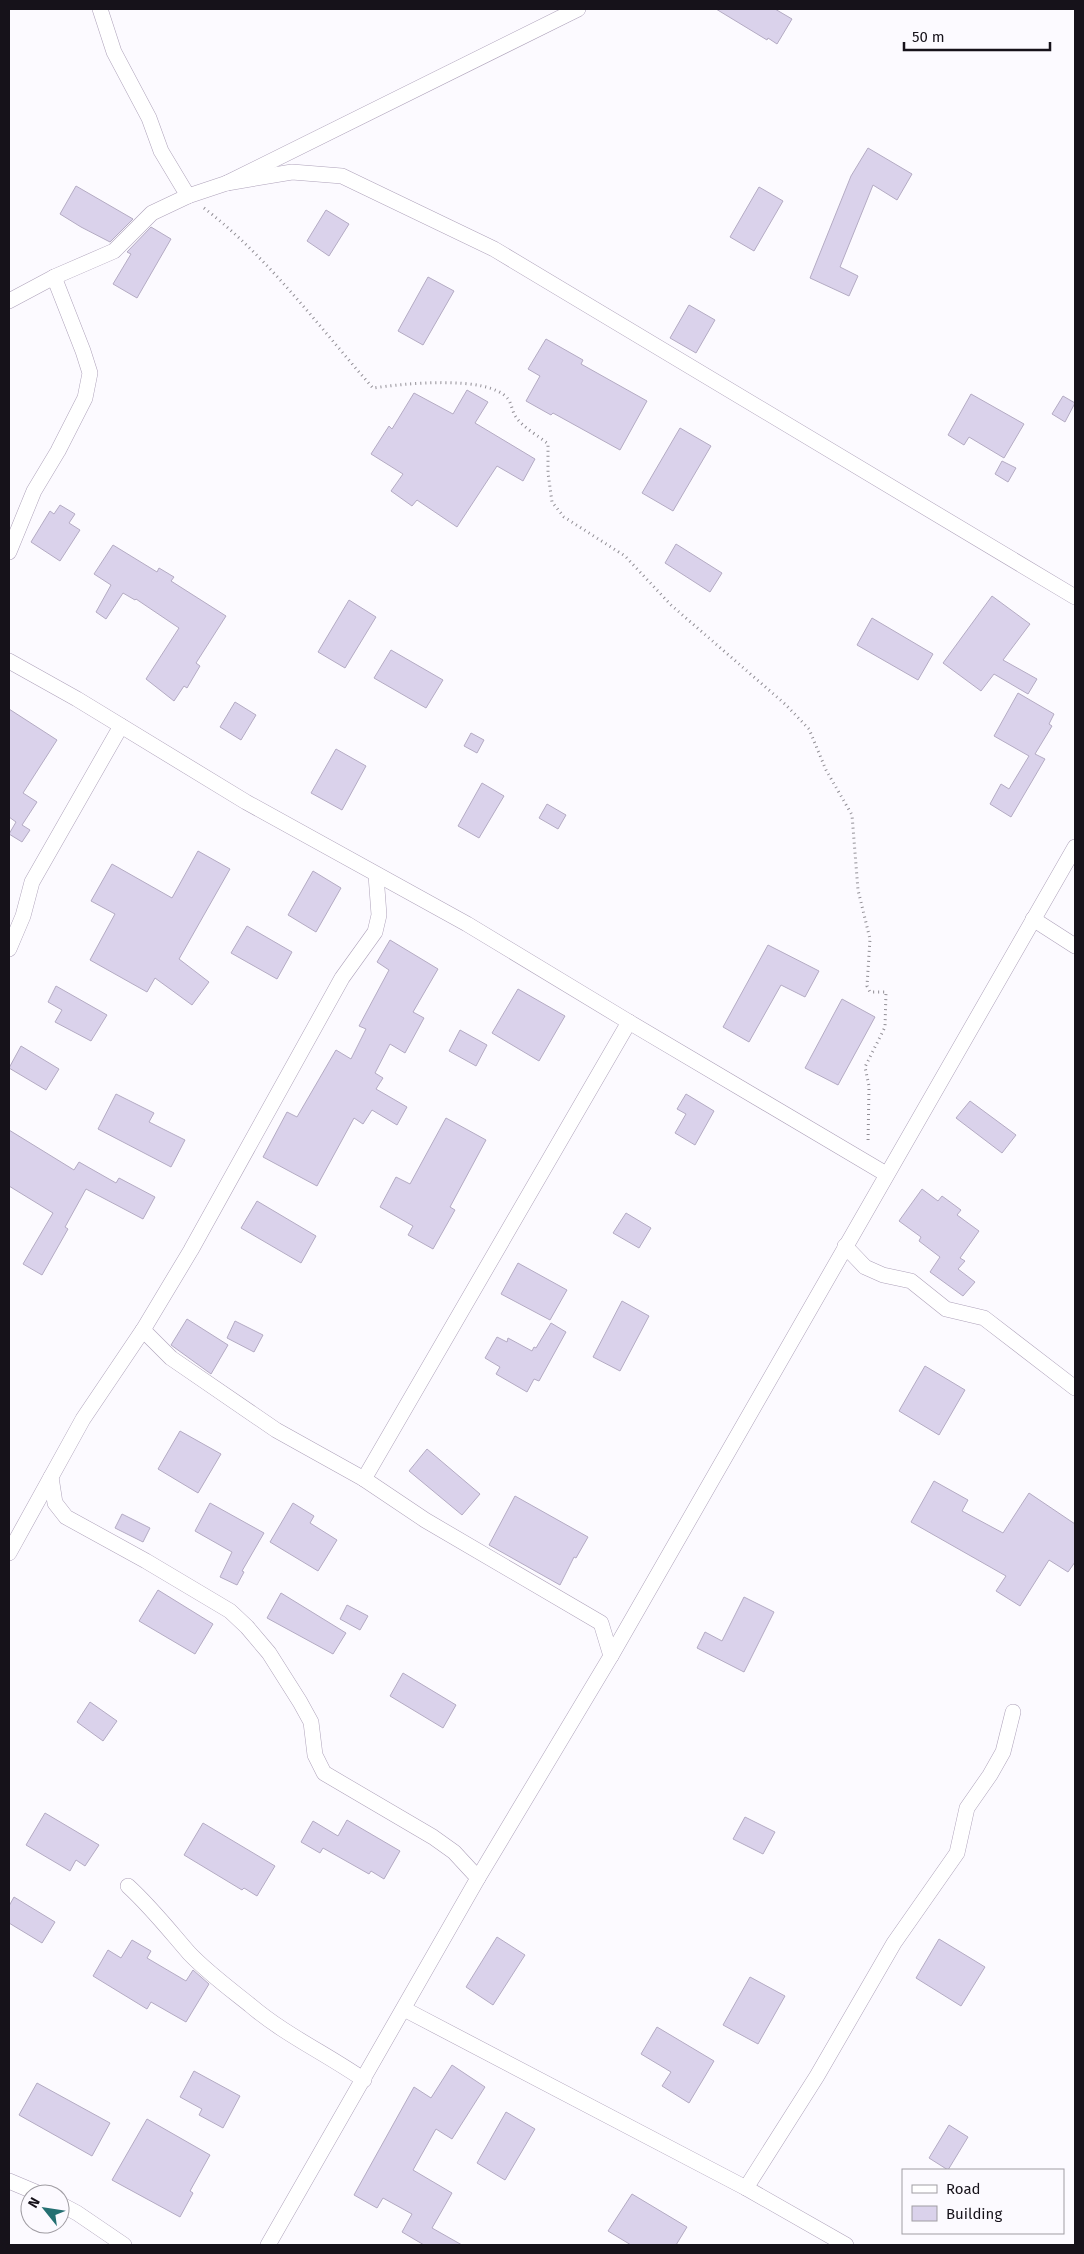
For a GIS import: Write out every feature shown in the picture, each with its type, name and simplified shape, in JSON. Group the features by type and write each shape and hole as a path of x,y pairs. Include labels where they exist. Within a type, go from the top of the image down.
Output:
{"street":[{"path":"100,9 114,52 149,118 161,151 188,196"},
{"path":"9,301 54,277 114,251 152,213 188,196 227,183 578,9"},
{"path":"227,183 292,172 342,176 428,216 494,249 1075,597"},
{"path":"9,552 34,491 86,398 90,373 84,351 54,277"},
{"path":"9,661 122,726 246,802 467,924 886,1174"},
{"path":"9,949 23,916 32,882 122,726"},
{"path":"268,2245 478,1878 611,1656 1075,847"},
{"path":"9,1553 83,1419 143,1330 191,1250 342,978 375,932 379,915 376,875"},
{"path":"1033,919 1075,946"},
{"path":"364,1479 629,1022"},
{"path":"845,1246 865,1267 883,1276 911,1282 946,1309 984,1318 1075,1388"},
{"path":"143,1330 171,1358 276,1430 364,1479 425,1520 601,1623 611,1656"},
{"path":"51,1477 55,1503 66,1518 146,1561 230,1612 247,1627 269,1653 311,1722 315,1755 324,1773 432,1837 454,1852 478,1878"},
{"path":"746,2188 817,2076 894,1943 957,1853 966,1808 990,1775 1003,1752 1013,1712"},
{"path":"128,1886 152,1908 191,1954 252,2007 293,2037 337,2061 364,2080"},
{"path":"404,2009 746,2188 846,2245"},
{"path":"70,2210 92,2222 124,2245"}],"path":[{"path":"188,196 222,222 267,267 373,388 412,383 461,383 495,389 508,399 516,418 548,444 548,472 552,502 564,517 625,556 671,605 785,704 809,729 826,770 852,815 858,890 870,939 867,986 870,992 886,992 884,1027 865,1067 869,1086 868,1162"}],"building":[{"path":"716,9 775,9 792,19 777,44 768,38 767,40"},
{"path":"868,148 912,174 897,200 873,185 840,267 858,276 849,296 810,278 851,176"},
{"path":"76,186 133,219 110,242 81,227 60,214"},
{"path":"759,187 783,201 754,251 730,237"},
{"path":"326,210 349,224 329,256 307,241"},
{"path":"151,227 171,239 137,298 113,284 131,254 127,252"},
{"path":"428,277 454,291 423,345 398,331"},
{"path":"689,305 715,320 696,353 670,338"},
{"path":"546,339 583,360 581,364 647,401 620,450 553,413 551,415 526,401 540,376 528,369"},
{"path":"467,390 488,402 475,423 535,459 523,481 497,466 457,527 417,500 412,506 391,491 403,474 371,454 389,426 392,429 414,393 453,414"},
{"path":"971,394 1024,424 1004,458 969,437 964,445 948,435"},
{"path":"1063,396 1075,403 1065,422 1052,414"},
{"path":"680,428 711,446 673,511 642,493"},
{"path":"1002,461 1016,468 1008,482 995,474"},
{"path":"60,505 75,514 69,523 80,530 60,561 31,542 50,511 54,514"},
{"path":"676,544 722,573 710,592 665,563"},
{"path":"113,545 157,572 159,568 174,577 171,581 226,616 196,663 200,666 187,688 184,686 174,701 146,679 179,628 136,599 123,593 106,619 96,612 111,585 94,574"},
{"path":"992,596 1030,624 1003,660 1037,679 1028,694 994,674 981,691 943,663"},
{"path":"349,600 376,617 345,668 318,652"},
{"path":"872,618 933,654 918,680 857,645"},
{"path":"391,650 443,680 426,708 374,678"},
{"path":"1018,693 1054,714 1049,724 1052,726 1035,754 1045,759 1011,817 990,804 1001,784 1009,789 1029,756 994,736"},
{"path":"235,702 256,715 241,740 220,727"},
{"path":"9,709 57,740 23,793 37,802 22,825 30,830 22,842 9,834 16,822 9,817"},
{"path":"471,733 484,740 477,753 464,746"},
{"path":"336,749 366,766 342,810 311,793"},
{"path":"482,783 504,796 479,838 458,826"},
{"path":"547,804 566,815 558,829 539,818"},
{"path":"198,851 230,869 179,959 209,982 192,1005 155,978 147,992 90,960 115,914 91,901 112,864 172,898"},
{"path":"313,871 341,888 316,932 288,915"},
{"path":"247,926 292,952 277,979 231,953"},
{"path":"390,940 438,969 413,1012 424,1018 405,1053 390,1044 375,1073 383,1078 376,1089 407,1107 397,1125 372,1110 363,1124 354,1118 317,1186 263,1157 287,1112 297,1117 336,1050 351,1059 366,1029 359,1026 389,970 377,962"},
{"path":"768,945 819,971 805,997 781,985 749,1042 723,1027"},
{"path":"56,986 107,1015 91,1041 55,1022 62,1010 48,1002"},
{"path":"518,989 565,1016 539,1061 492,1033"},
{"path":"842,999 875,1017 838,1085 805,1068"},
{"path":"460,1030 487,1045 476,1066 449,1051"},
{"path":"21,1046 59,1069 46,1090 9,1068"},
{"path":"116,1094 154,1113 149,1122 185,1140 171,1167 98,1129"},
{"path":"686,1094 714,1111 695,1145 675,1133 686,1114 677,1109"},
{"path":"970,1101 1016,1135 1002,1153 956,1118"},
{"path":"446,1118 486,1140 450,1207 455,1210 433,1249 408,1235 413,1226 380,1207 396,1177 410,1184"},
{"path":"9,1130 74,1170 79,1162 116,1183 119,1178 155,1197 143,1219 86,1189 65,1227 68,1229 42,1275 23,1264 53,1213 9,1186"},
{"path":"922,1189 938,1201 942,1196 961,1210 957,1215 979,1231 960,1258 965,1261 958,1269 975,1282 963,1296 930,1272 940,1257 919,1241 921,1237 899,1221"},
{"path":"257,1201 316,1236 301,1263 241,1228"},
{"path":"626,1213 651,1228 639,1248 613,1233"},
{"path":"518,1263 567,1290 550,1320 501,1294"},
{"path":"622,1301 649,1316 620,1371 593,1357"},
{"path":"187,1319 228,1345 211,1374 171,1345"},
{"path":"235,1321 263,1335 254,1352 227,1338"},
{"path":"551,1323 566,1332 539,1381 534,1379 527,1392 496,1374 500,1367 485,1358 497,1337 507,1342 508,1338 532,1351 534,1347 536,1348"},
{"path":"925,1366 965,1390 939,1435 899,1411"},
{"path":"180,1431 221,1454 198,1493 158,1469"},
{"path":"427,1449 480,1494 462,1515 409,1471"},
{"path":"934,1481 968,1500 962,1511 1003,1533 1029,1493 1075,1524 1075,1562 1068,1572 1049,1560 1020,1606 996,1591 1006,1576 911,1522"},
{"path":"515,1496 588,1537 576,1558 574,1557 560,1585 489,1545"},
{"path":"210,1503 264,1533 242,1571 244,1572 237,1585 220,1577 232,1552 195,1531"},
{"path":"293,1503 314,1516 310,1523 337,1540 318,1571 270,1542"},
{"path":"122,1514 150,1528 143,1542 115,1528"},
{"path":"158,1590 213,1624 195,1654 139,1621"},
{"path":"281,1593 346,1633 333,1654 267,1618"},
{"path":"744,1597 774,1612 744,1672 697,1648 705,1632 722,1641"},
{"path":"347,1605 368,1616 360,1630 340,1619"},
{"path":"403,1673 456,1705 443,1728 390,1696"},
{"path":"90,1702 117,1721 103,1741 77,1722"},
{"path":"45,1813 99,1845 85,1866 76,1860 70,1871 26,1845"},
{"path":"745,1817 775,1832 763,1854 733,1839"},
{"path":"347,1820 400,1851 384,1879 371,1871 369,1874 323,1848 320,1853 301,1842 313,1821 338,1836"},
{"path":"203,1823 275,1866 257,1896 244,1888 242,1890 184,1855"},
{"path":"14,1897 55,1922 42,1943 9,1923 9,1906"},
{"path":"497,1937 525,1955 493,2005 466,1987"},
{"path":"939,1939 985,1967 961,2006 916,1978"},
{"path":"132,1940 151,1951 147,1958 186,1981 193,1970 209,1984 186,2022 151,2002 147,2009 93,1976 108,1950 121,1958"},
{"path":"750,1977 785,1996 758,2044 723,2025"},
{"path":"657,2027 714,2061 689,2103 662,2086 671,2072 641,2054"},
{"path":"452,2065 485,2087 452,2139 436,2129 413,2170 452,2193 432,2228 462,2245 424,2245 402,2232 412,2214 383,2198 377,2208 354,2195 414,2087 431,2098"},
{"path":"194,2071 240,2096 223,2128 199,2115 202,2109 180,2097"},
{"path":"37,2083 110,2123 92,2156 19,2115"},
{"path":"506,2112 535,2129 505,2180 477,2163"},
{"path":"147,2119 210,2155 190,2191 193,2193 180,2217 112,2180"},
{"path":"949,2125 968,2137 949,2169 929,2158"},
{"path":"632,2194 687,2227 676,2245 631,2245 608,2231"}]}
